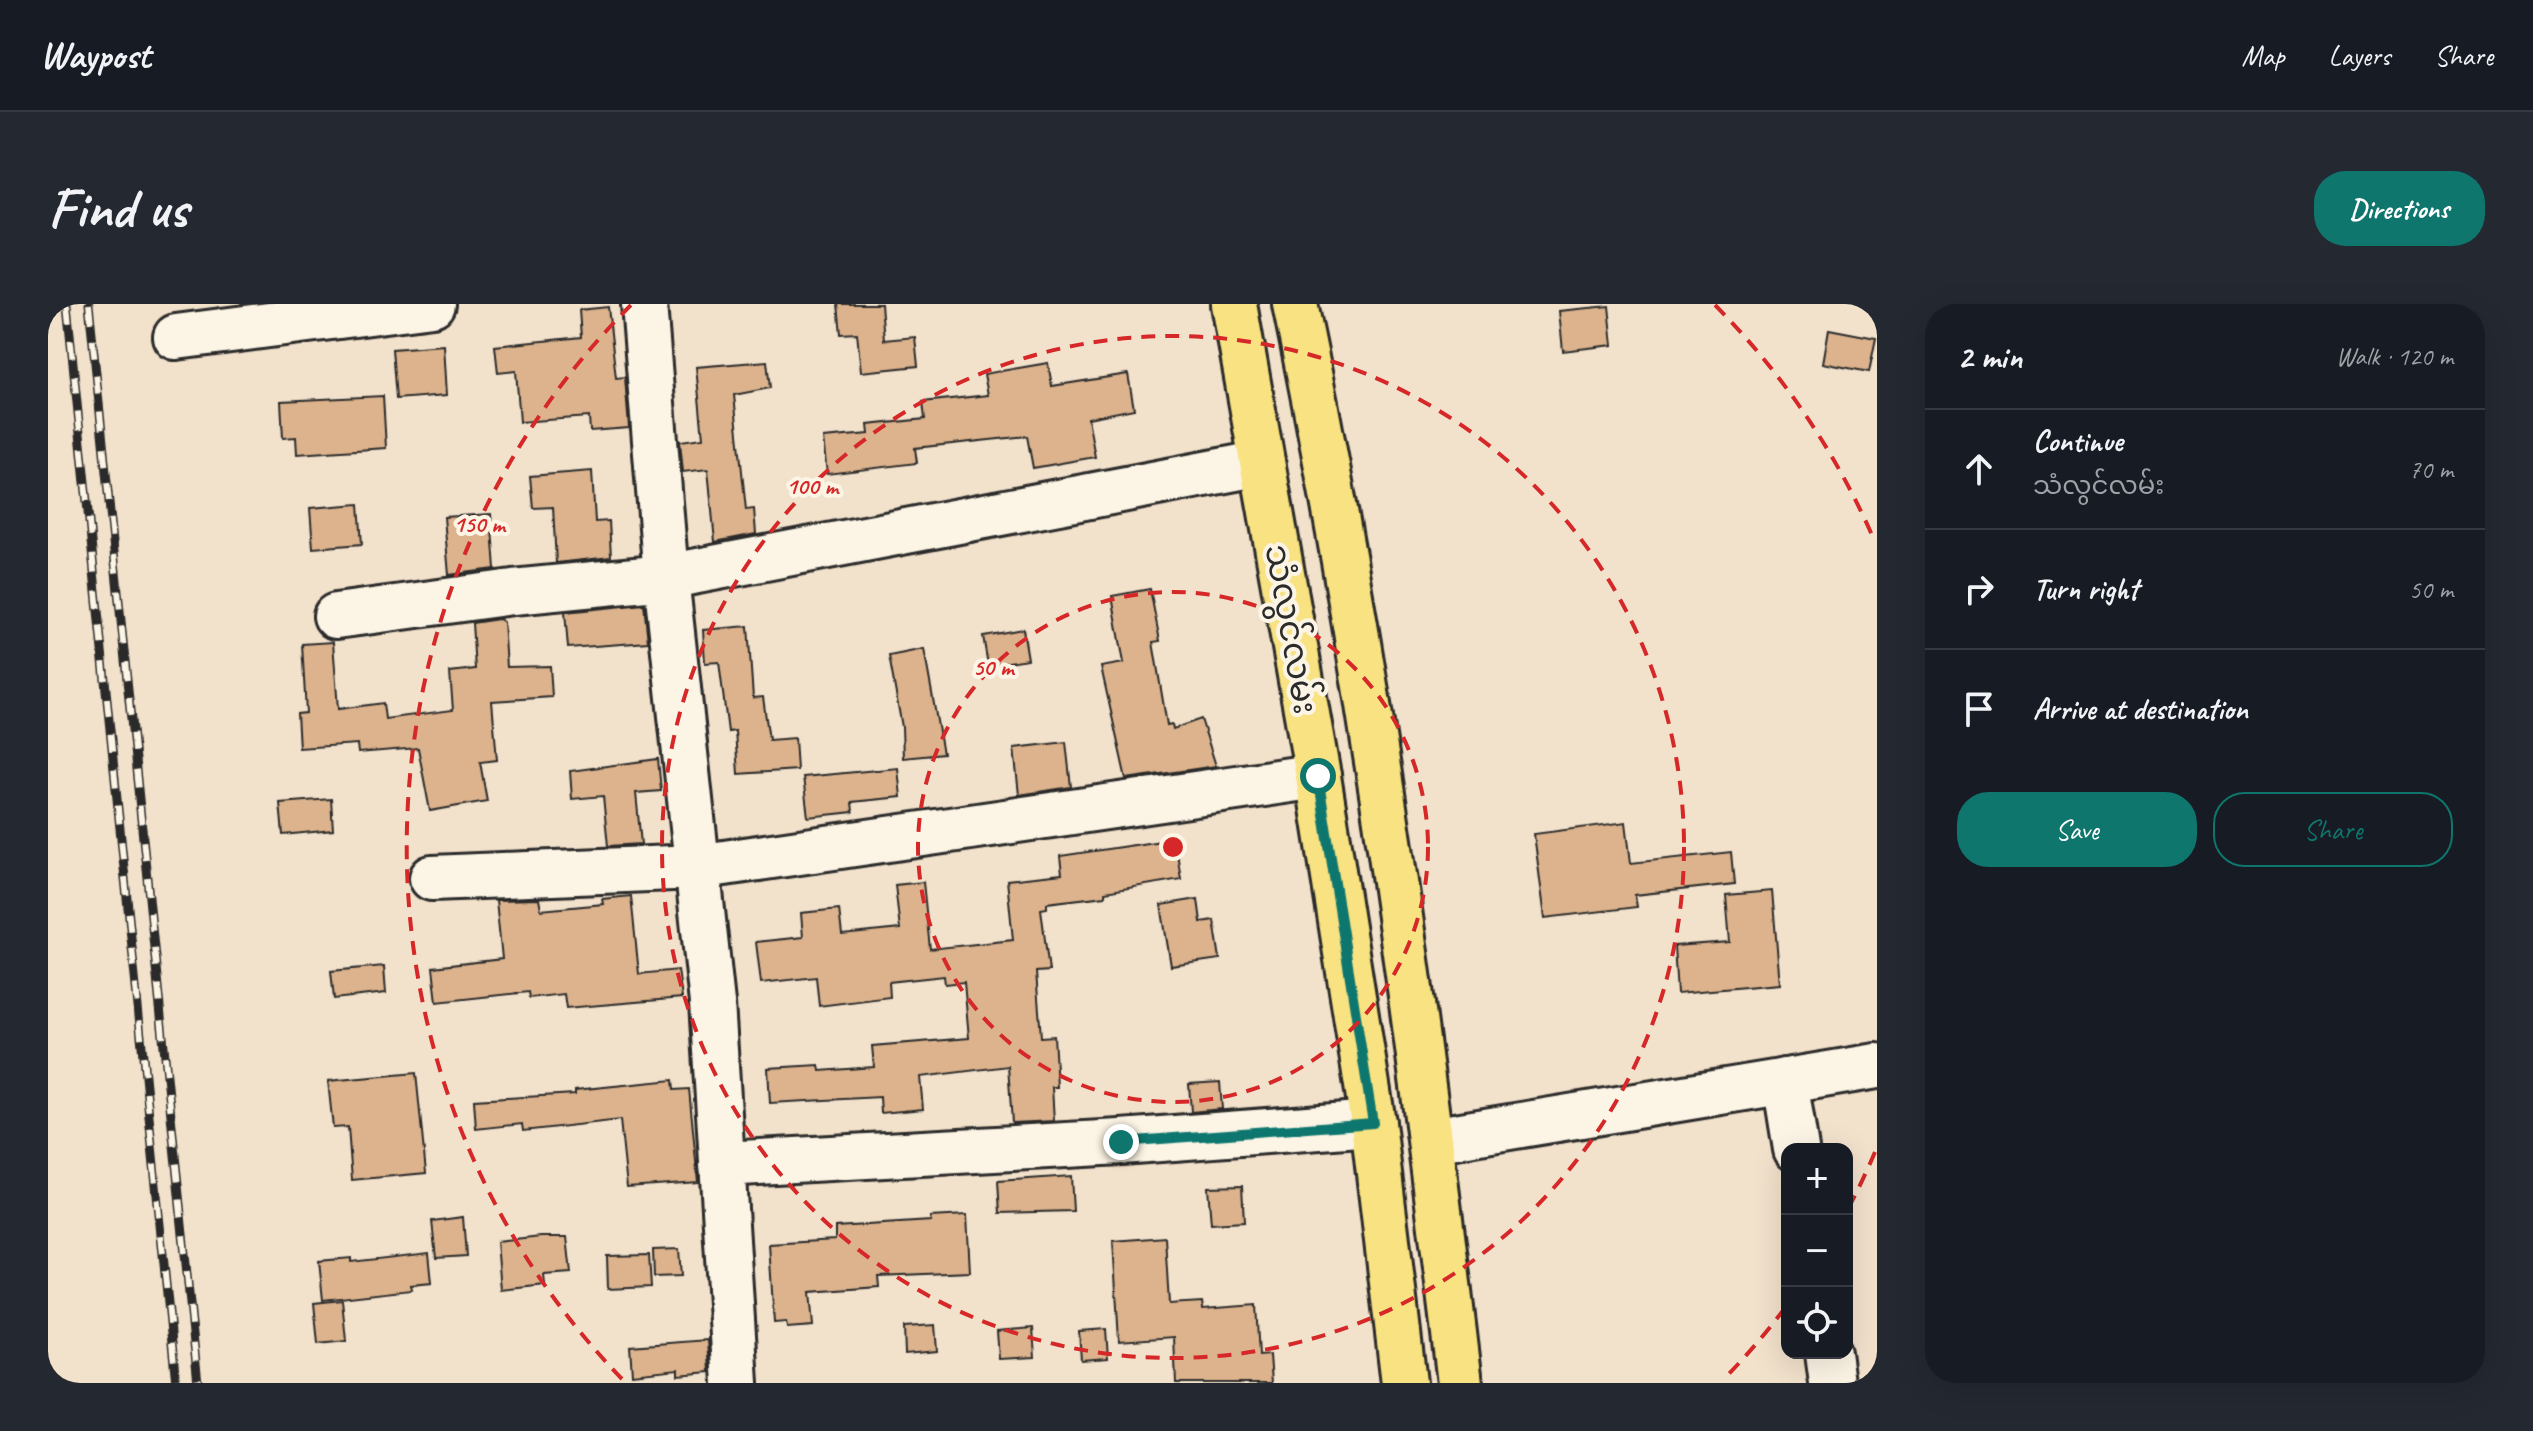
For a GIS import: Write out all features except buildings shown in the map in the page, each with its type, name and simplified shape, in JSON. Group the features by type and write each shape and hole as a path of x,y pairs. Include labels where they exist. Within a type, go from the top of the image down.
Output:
{"main road":[{"name":"သံလွင်လမ်း","path":"1234,304 1318,776 1373,1123 1404,1383"},
{"name":"သံလွင်လမ်း","path":"1295,304 1380,784 1431,1140 1460,1383"}],"street":[{"path":"176,337 432,304"},
{"path":"644,304 666,577 697,867 722,1164 736,1383"},
{"path":"336,616 513,592 666,577 1262,463"},
{"path":"432,878 697,867 1318,776"},
{"path":"1431,1140 1877,1066"},
{"path":"1785,1081 1795,1143"},
{"path":"722,1164 1121,1142 1373,1123"},
{"path":"1829,1359 1832,1383"}],"railway":[{"path":"67,304 176,1383"},
{"path":"89,304 198,1383"}],"route":[{"path":"1121,1142 1373,1123 1318,776"}]}
